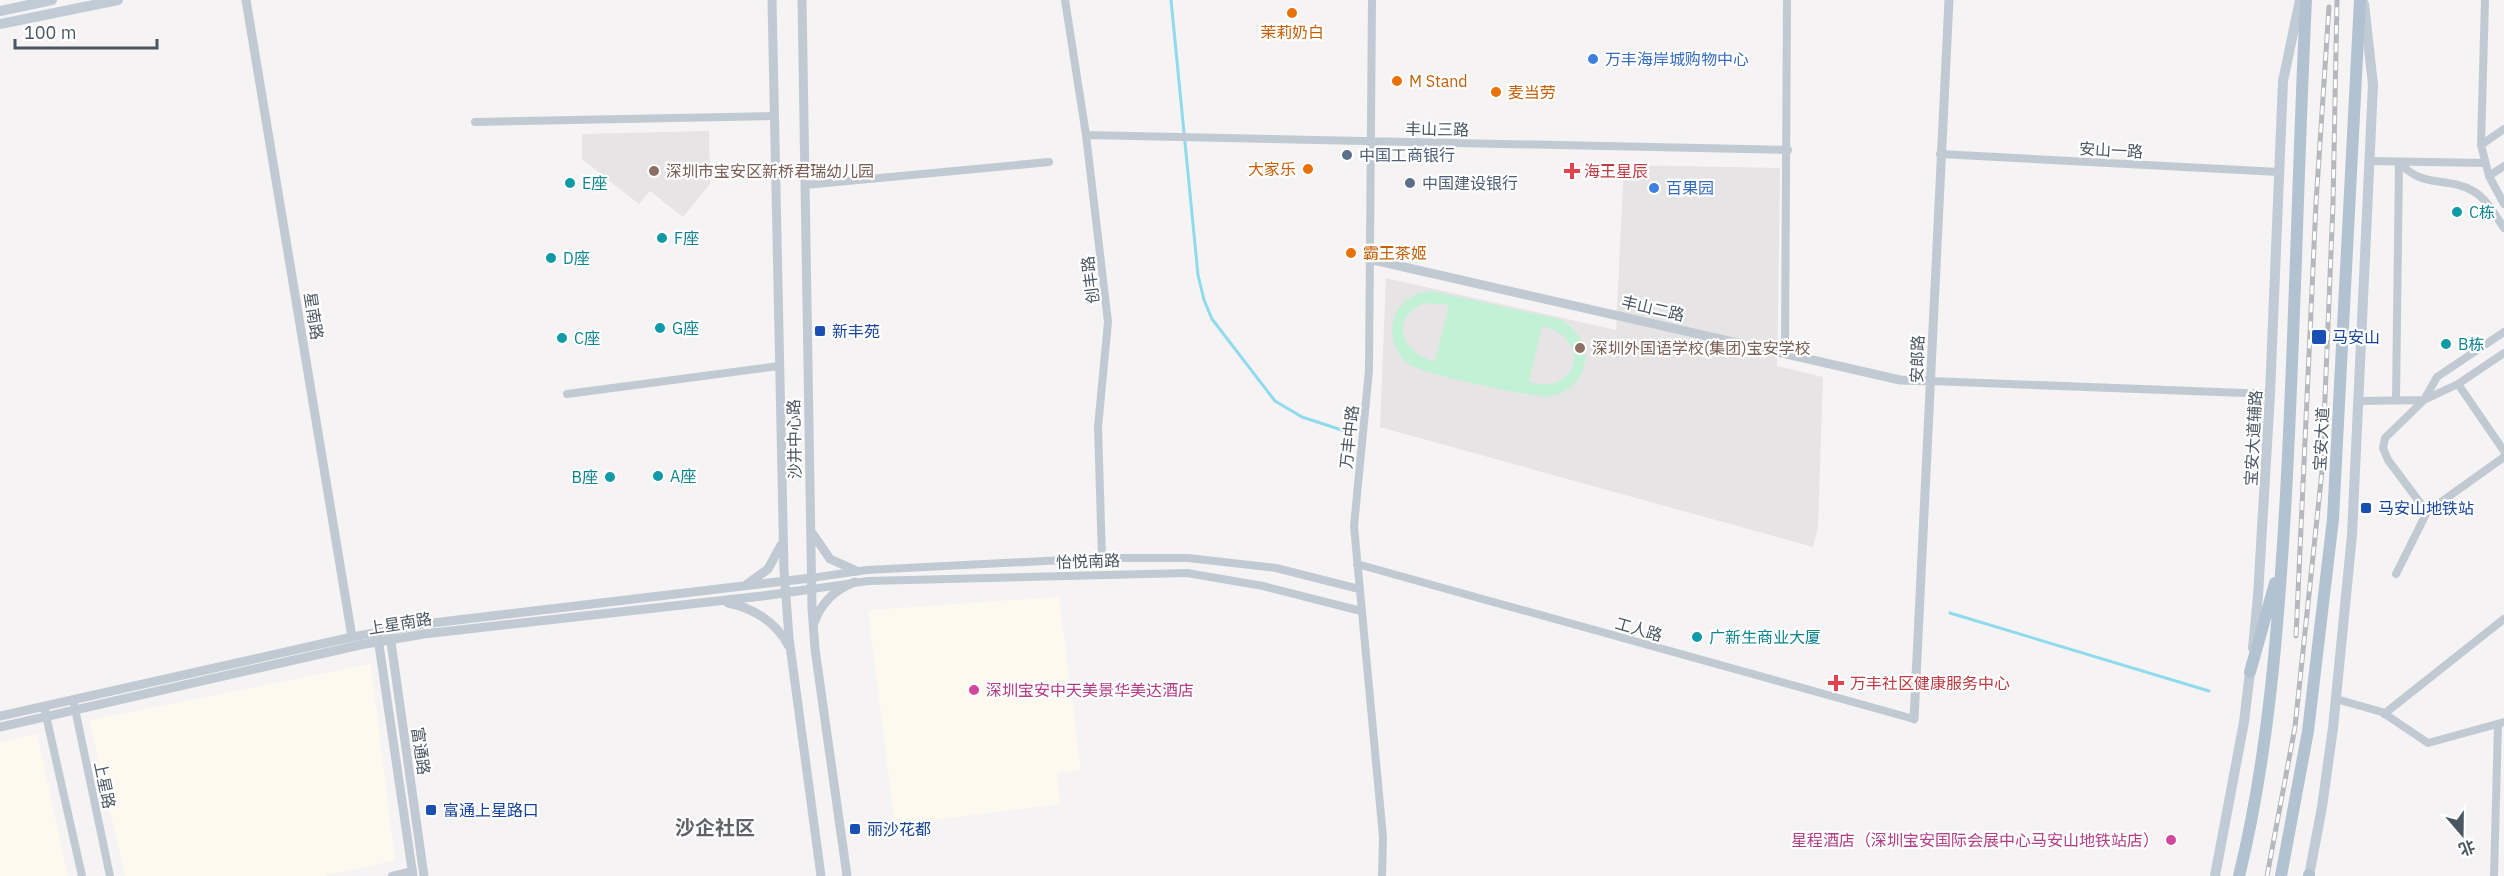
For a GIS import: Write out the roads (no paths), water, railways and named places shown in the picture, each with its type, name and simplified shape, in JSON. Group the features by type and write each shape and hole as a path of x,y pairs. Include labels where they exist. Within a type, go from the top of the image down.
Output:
{"main road":[{"path":"0,11 52,0"},
{"path":"0,24 117,0"},
{"name":"宝安大道辅路","path":"2216,876 2243,733 2258,596 2270,394 2283,81 2300,0"},
{"name":"宝安大道","path":"2239,876 2266,718 2282,559 2293,379 2306,0"},
{"path":"2309,876 2322,807 2336,699 2352,535 2373,85 2362,0"},
{"name":"宝安大道","path":"2281,876 2308,731 2333,519 2362,0"},
{"path":"2250,672 2282,559"}],"street":[{"name":"星南路","path":"246,0 352,638"},
{"name":"沙井中心路","path":"772,0 785,593 791,656 821,876"},
{"name":"沙井中心路","path":"802,0 813,629 848,876"},
{"name":"创丰路","path":"1065,0 1086,135 1108,322 1098,427 1102,558"},
{"name":"万丰中路","path":"1372,0 1369,370 1354,512 1359,589 1383,837 1382,876"},
{"path":"1785,353 1788,150 1787,0"},
{"name":"安郎路","path":"1914,719 1949,0"},
{"path":"2485,0 2481,145 2489,176 2504,202"},
{"path":"475,122 774,116"},
{"path":"2481,145 2504,129"},
{"name":"丰山三路","path":"1086,135 1788,150"},
{"name":"安山一路","path":"1940,154 2279,172"},
{"path":"2370,160 2485,163"},
{"path":"805,185 1049,162"},
{"path":"2399,162 2410,174 2419,179 2470,189 2477,193 2487,203 2504,228"},
{"path":"2396,400 2399,162"},
{"path":"2489,176 2504,166"},
{"name":"丰山二路","path":"1369,259 1900,380 1931,381"},
{"path":"2427,512 2388,460 2383,448 2385,438 2424,400 2437,377 2504,332"},
{"path":"2360,401 2424,400 2458,384 2504,353"},
{"path":"567,394 779,366"},
{"path":"1931,381 2270,394"},
{"path":"2458,384 2504,451"},
{"path":"2396,574 2427,512 2504,457"},
{"path":"810,528 818,545 830,559 857,571"},
{"path":"738,588 758,578 768,569 780,549 783,537"},
{"name":"怡悦南路","path":"811,578 857,571 1102,558 1188,558 1276,568 1359,589"},
{"name":"工人路","path":"1357,564 1914,719"},
{"name":"怡悦南路","path":"812,589 855,582 1186,573 1263,586 1361,611"},
{"name":"上星南路","path":"390,635 424,624 811,578"},
{"path":"813,629 817,616 828,600 843,587 855,582"},
{"name":"上星南路","path":"0,716 74,705 390,635 424,634 812,589"},
{"path":"713,602 741,606 765,618 783,637 791,656"},
{"path":"2384,714 2504,619"},
{"name":"富通路","path":"390,635 424,876"},
{"name":"上星南路","path":"74,705 352,638 378,637"},
{"name":"富通路","path":"378,637 413,874"},
{"path":"2336,699 2384,714 2428,743 2501,723 2494,876"},
{"name":"上星路","path":"74,705 110,876"},
{"name":"上星南路","path":"0,727 45,711"},
{"path":"45,711 82,876"},
{"path":"392,876 413,874"}],"waterway":[{"path":"1171,0 1198,275 1204,300 1212,319 1275,401 1302,417 1348,432"},
{"path":"1950,613 2209,691"}],"railway":[{"path":"2267,876 2295,727 2322,471 2333,204 2337,0"},
{"path":"2296,636 2316,203 2329,7"}],"place":[{"name":"茉莉奶白","path":"1292,13"},
{"name":"万丰海岸城购物中心","path":"1593,59"},
{"name":"M Stand","path":"1397,81"},
{"name":"麦当劳","path":"1496,92"},
{"name":"中国工商银行","path":"1347,155"},
{"name":"大家乐","path":"1308,169"},
{"name":"深圳市宝安区新桥君瑞幼儿园","path":"654,171"},
{"name":"海王星辰","path":"1572,171"},
{"name":"E座","path":"570,183"},
{"name":"中国建设银行","path":"1410,183"},
{"name":"百果园","path":"1654,188"},
{"name":"C栋","path":"2457,212"},
{"name":"F座","path":"662,238"},
{"name":"霸王茶姬","path":"1351,253"},
{"name":"D座","path":"551,258"},
{"name":"G座","path":"660,328"},
{"name":"新丰苑","path":"820,331"},
{"name":"马安山","path":"2319,337"},
{"name":"C座","path":"562,338"},
{"name":"B栋","path":"2446,344"},
{"name":"深圳外国语学校(集团)宝安学校","path":"1580,348"},
{"name":"A座","path":"658,476"},
{"name":"B座","path":"610,477"},
{"name":"马安山地铁站","path":"2366,508"},
{"name":"广新生商业大厦","path":"1697,637"},
{"name":"万丰社区健康服务中心","path":"1836,683"},
{"name":"深圳宝安中天美景华美达酒店","path":"974,690"},
{"name":"富通上星路口","path":"431,810"},
{"name":"丽沙花都","path":"855,829"},
{"name":"星程酒店（深圳宝安国际会展中心马安山地铁站店）","path":"2171,840"}],"district":[{"name":"沙企社区","path":"715,828"}]}
